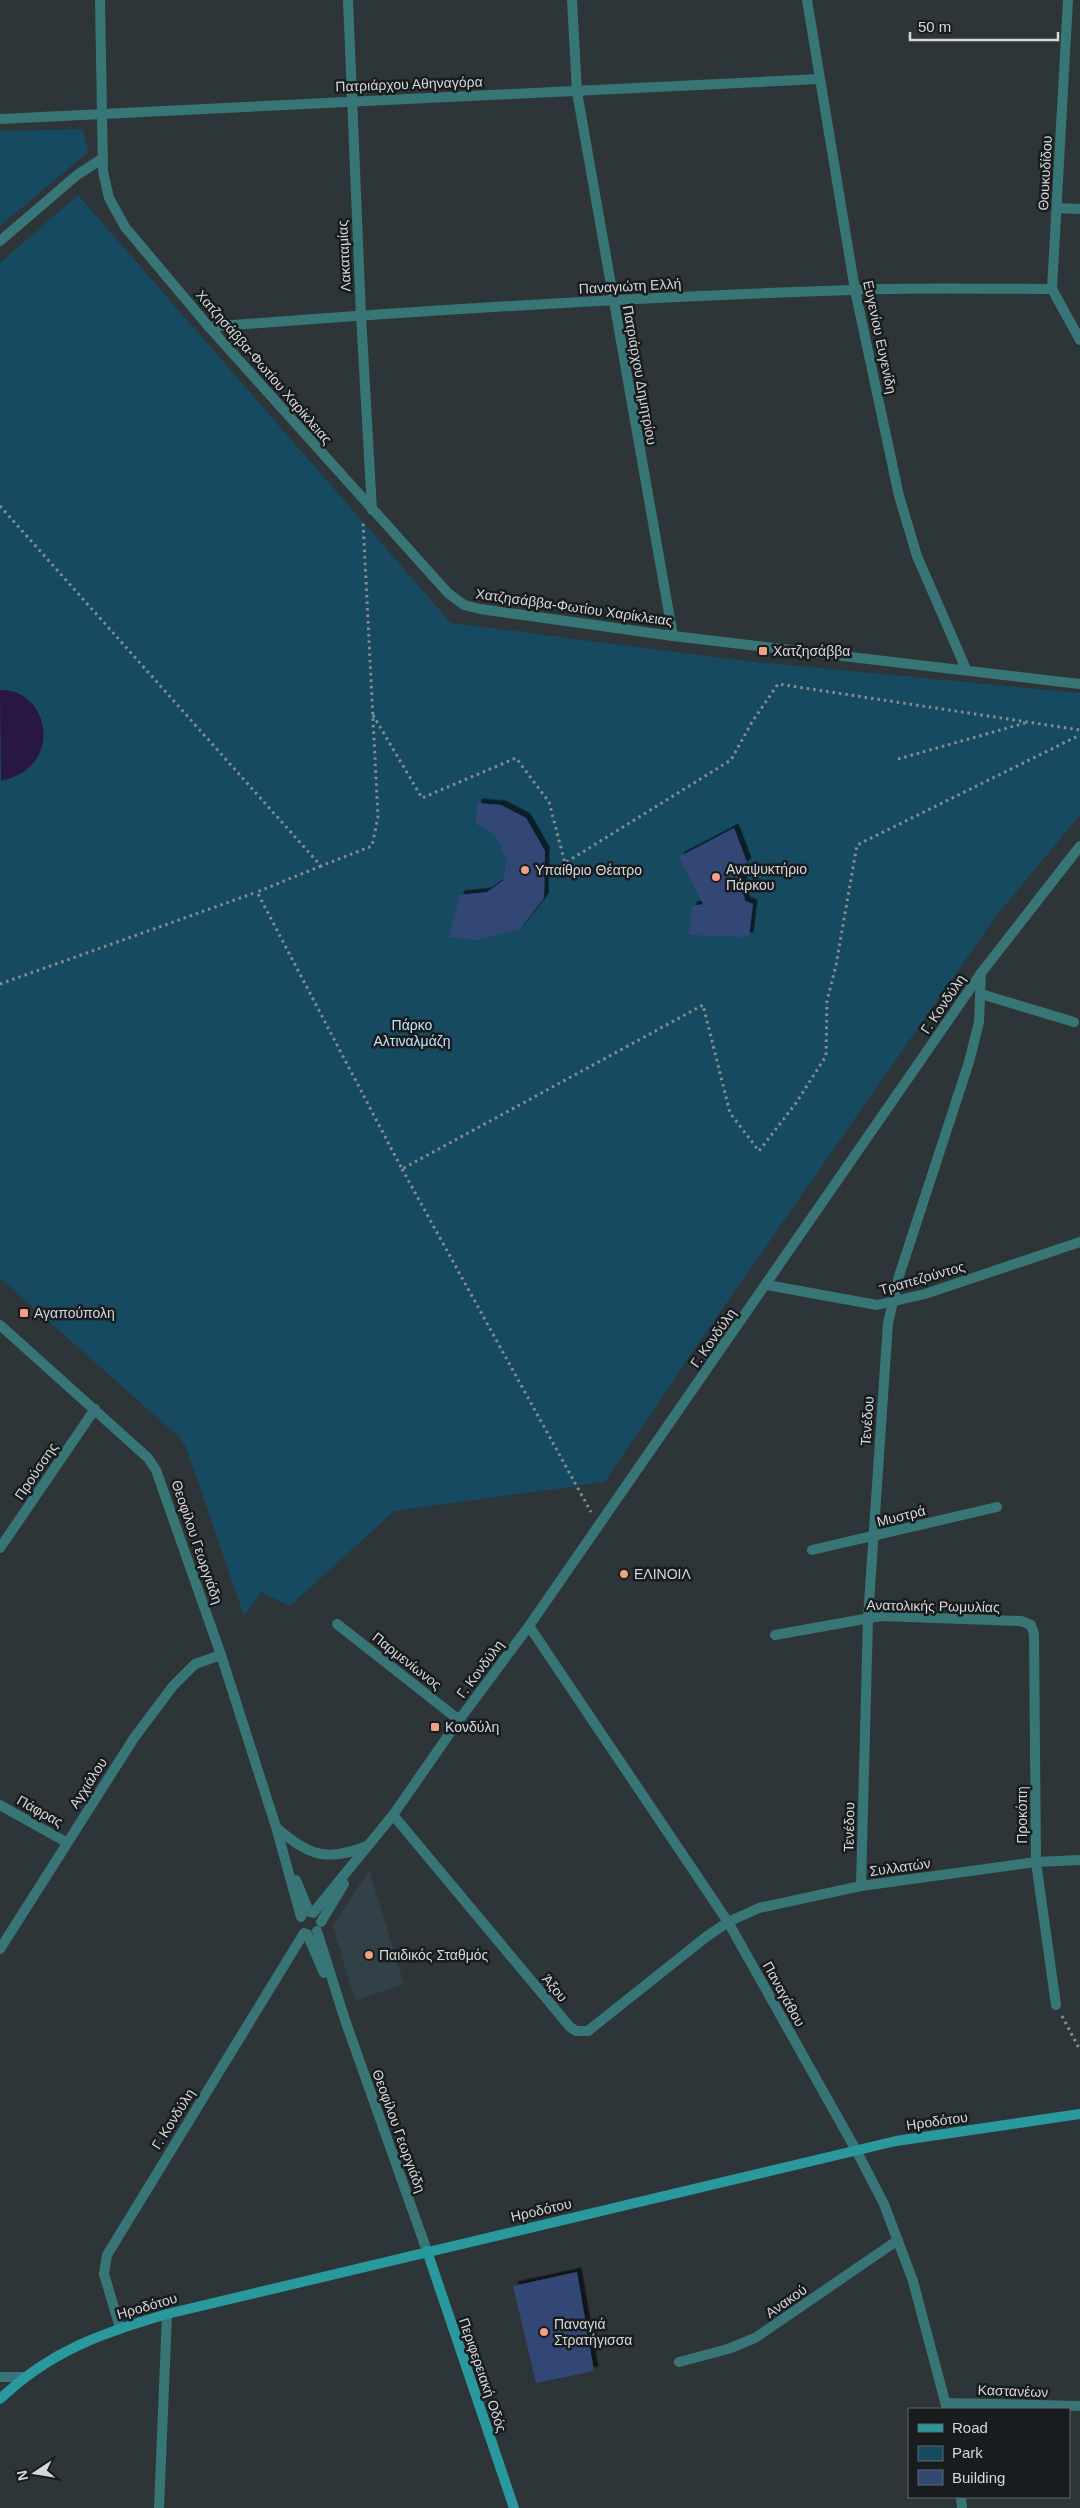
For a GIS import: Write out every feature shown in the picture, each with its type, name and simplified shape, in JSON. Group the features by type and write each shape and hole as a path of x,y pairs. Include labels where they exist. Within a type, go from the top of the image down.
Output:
{"main road":[{"name":"Ηροδότου","path":"23,2377 68,2350 120,2328 167,2314 906,2139 1080,2114"},
{"name":"Περιφερειακή Οδός","path":"427,2251 514,2508"},
{"path":"0,2399 23,2377"}],"street":[{"name":"Χατζησάββα-Φωτίου Χαρίκλειας","path":"100,0 103,115 102,158 105,185 115,212 125,227 209,327 448,593 464,604 480,609 674,636 966,669 1080,684"},
{"name":"Λακαταμίας","path":"348,0 361,315 372,510"},
{"name":"Πατριάρχου Δημητρίου","path":"572,0 577,92 674,636"},
{"name":"Ευγενίου Ευγενίδη","path":"808,0 819,79 855,290 907,526 925,577 966,669"},
{"name":"Θουκυδίδου","path":"1052,289 1068,0"},
{"name":"Πατριάρχου Αθηναγόρα","path":"0,119 103,115 351,100 577,92 819,79"},
{"path":"0,241 83,170 102,158"},
{"path":"1057,208 1080,208"},
{"path":"1052,289 1080,340"},
{"name":"Παναγιώτη Ελλή","path":"209,327 361,315 613,300 855,290 1052,289"},
{"name":"Γ. Κονδύλη","path":"120,2328 104,2274 104,2264 109,2250 312,1930 369,1846 529,1626 981,973 1080,846"},
{"name":"Τενέδου","path":"861,1886 868,1618 872,1537 888,1324 892,1303 969,1062 979,1022 982,994 981,973"},
{"path":"982,994 1074,1022"},
{"name":"Τραπεζούντος","path":"766,1285 868,1305 892,1303 925,1294 1080,1242"},
{"name":"Θεοφίλου Γεωργιάδη","path":"0,1325 148,1458 156,1470 221,1655 276,1828 308,1914 300,1928 312,1930 427,2251"},
{"name":"Προύσσης","path":"0,1548 95,1409"},
{"name":"Μυστρά","path":"812,1550 997,1506"},
{"name":"Ανατολικής Ρωμυλίας","path":"775,1635 868,1618 1021,1621 1031,1625"},
{"name":"Παρμενίωνος","path":"337,1624 459,1720"},
{"name":"Προκόπη","path":"1031,1625 1034,1634 1036,1862 1056,2005"},
{"name":"Παναγάθου","path":"529,1626 728,1922 856,2150 884,2204 913,2281 946,2406"},
{"name":"Αγχιάλου","path":"0,1949 66,1842 134,1738 173,1686 195,1664 221,1655"},
{"name":"Πάφρας","path":"0,1805 66,1842"},
{"name":"Άξου","path":"393,1815 570,2027 576,2031 588,2031 706,1937 728,1922"},
{"path":"276,1828 292,1842 317,1854 342,1855 369,1846"},
{"path":"312,1930 308,1914 369,1846"},
{"name":"Συλλατών","path":"728,1922 773,1903 861,1886 1036,1862 1080,1860"},
{"name":"Ανακού","path":"679,2362 728,2350 756,2338 898,2240"},
{"path":"159,2508 167,2314"},
{"path":"0,2377 23,2377"},
{"name":"Καστανέων","path":"946,2406 1080,2406"}],"path":[{"path":"0,506 321,866"},
{"path":"0,984 257,892 372,846 378,817 363,522"},
{"path":"373,715 422,798 516,758 549,802 564,863 730,760 752,722 778,684 1080,730"},
{"path":"898,759 1028,722"},
{"path":"402,1168 702,1005 730,1113 759,1151 796,1103 826,1056 827,1001 836,965 856,845 1080,735"},
{"path":"257,892 402,1168 598,1526"},
{"path":"1056,2005 1080,2050"}],"shaded area":[{"path":"0,690 17,693 30,701 39,714 43,730 42,746 35,761 22,773 1,781"},
{"name":"Παιδικός Σταθμός","path":"369,1870 404,1984 355,2001 333,1926"}],"green space":[{"path":"83,129 88,152 0,226 0,131"},
{"name":"Πάρκο Αλτιναλμάζη","path":"78,195 451,623 745,661 1080,693 1080,815 997,915 698,1344 605,1482 394,1511 290,1606 261,1592 244,1616 186,1447 178,1436 0,1278 0,263"}],"building":[{"name":"Υπαίθριο Θέατρο","path":"477,803 501,805 526,818 545,851 544,898 519,930 476,940 449,937 460,895 487,892 503,881 507,859 495,835 476,824"},
{"name":"Αναψυκτήριο Πάρκου","path":"734,828 747,862 740,869 745,901 753,904 749,937 689,935 692,906 703,904 679,857"},
{"path":"577,2272 594,2371 536,2383 513,2286"}],"place":[{"name":"Χατζησάββα","path":"763,651"},
{"name":"Υπαίθριο Θέατρο","path":"525,870"},
{"name":"Αναψυκτήριο Πάρκου","path":"716,877"},
{"name":"Αγαπούπολη","path":"24,1313"},
{"name":"ΕΛΙΝΟΙΛ","path":"624,1574"},
{"name":"Κονδύλη","path":"435,1727"},
{"name":"Παιδικός Σταθμός","path":"369,1955"},
{"name":"Παναγιά Στρατήγισσα","path":"544,2332"}]}
